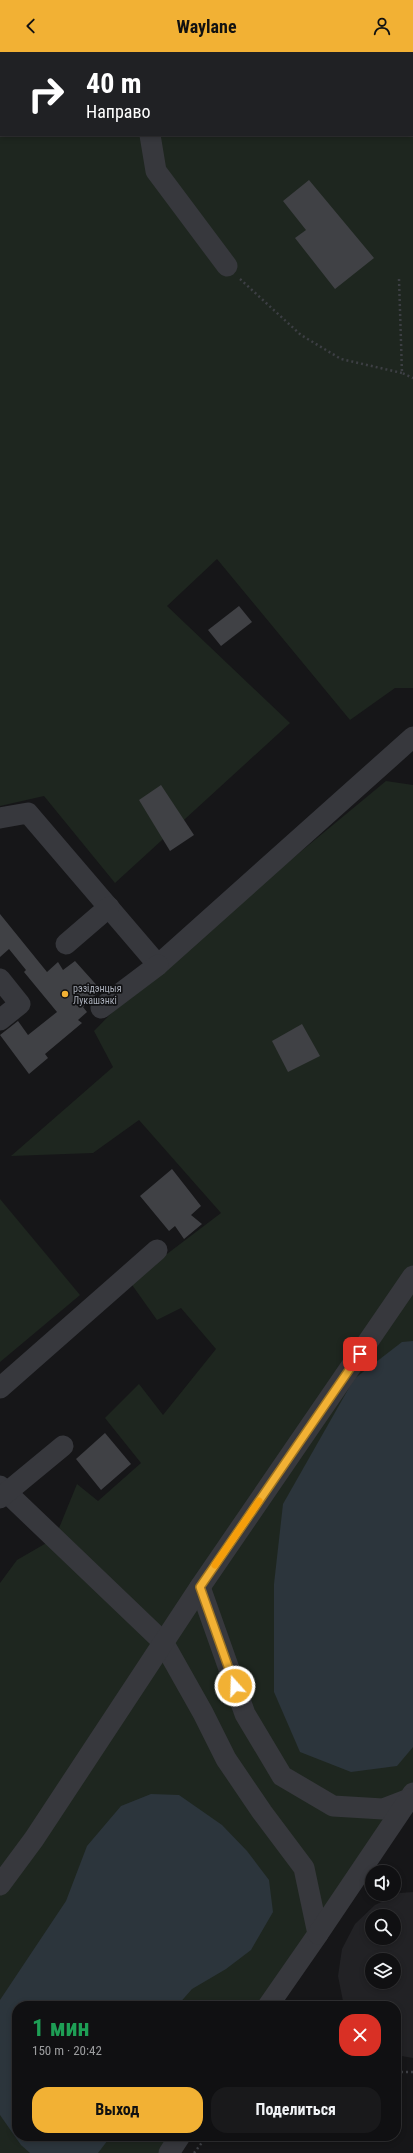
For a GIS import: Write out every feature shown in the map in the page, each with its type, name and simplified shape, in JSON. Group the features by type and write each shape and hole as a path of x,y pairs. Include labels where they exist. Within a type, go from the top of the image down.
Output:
{"lane":[{"path":"150,136 156,171 227,266"},
{"path":"101,1008 158,965 413,737"},
{"path":"0,818 28,812 158,965"},
{"path":"66,944 109,907"},
{"path":"0,978 20,1004 0,1020"},
{"path":"0,1388 157,1250"},
{"path":"0,1885 34,1839 200,1587 413,1276"},
{"path":"63,1446 2,1492 163,1642 203,1712 226,1759 262,1812 304,1868 318,1934"},
{"path":"200,1587 245,1714 282,1776 333,1806 383,1809 411,1796"},
{"path":"271,2001 411,1796"},
{"path":"169,2153 177,2141"}],"path":[{"path":"227,266 301,336 341,359 402,373 413,378"},
{"path":"398,279 402,373"},
{"path":"401,2072 413,2072"},
{"path":"194,2153 203,2141"}],"shaded area":[{"path":"0,136 413,136 413,688 395,688 350,720 217,559 167,606 290,723 115,883 44,796 0,806"},
{"path":"386,781 413,785 413,1801 370,1865 365,1865 365,1872 278,2001 12,2001 12,2141 184,2141 176,2153 0,2153 0,1583 17,1560 55,1538 77,1484 98,1501 141,1463 105,1418 139,1384 163,1415 216,1349 181,1308 157,1320 130,1282 221,1213 139,1120 93,1153 11,1156 113,1067 94,1031 136,988"},
{"path":"0,1199 80,1295 0,1362"},
{"path":"413,1341 413,1747 397,1766 351,1772 300,1752 274,1692 274,1584 283,1504 354,1379 402,1342"},
{"path":"151,1794 179,1795 222,1825 247,1851 269,1880 273,1912 251,1950 226,1969 192,1989 181,2001 12,2001 12,2132 0,2115 0,2000 66,1901 87,1846 121,1806"},
{"path":"413,1892 413,2058 401,2056 401,2001 343,2001 338,1976 342,1949 355,1924 365,1914 365,1945 401,1945 401,1909 371,1909 383,1901 401,1901 401,1893"},
{"path":"18,2141 107,2141 98,2153 30,2153"}],"building":[{"path":"309,180 374,258 335,289 295,238 306,230 283,201"},
{"path":"239,606 252,622 221,646 208,630"},
{"path":"161,785 194,835 170,851 139,800"},
{"path":"0,914 47,972 58,962 63,970 75,961 101,990 83,1007 87,1012 78,1020 82,1023 45,1054 48,1058 29,1074 0,1035 18,1021 28,1035 57,1012 24,972 26,970 9,949 0,957"},
{"path":"302,1024 320,1056 288,1072 272,1041"},
{"path":"172,1169 201,1206 191,1215 202,1224 184,1239 175,1226 169,1231 140,1196"},
{"path":"105,1433 131,1464 101,1490 76,1459"}],"slow traffic":[{"path":"215,1565 259,1501"}],"place":[{"name":"рэзідэнцыя Лукашэнкі","path":"65,994"}],"route":[{"path":"235,1686 200,1587 360,1354"}]}
